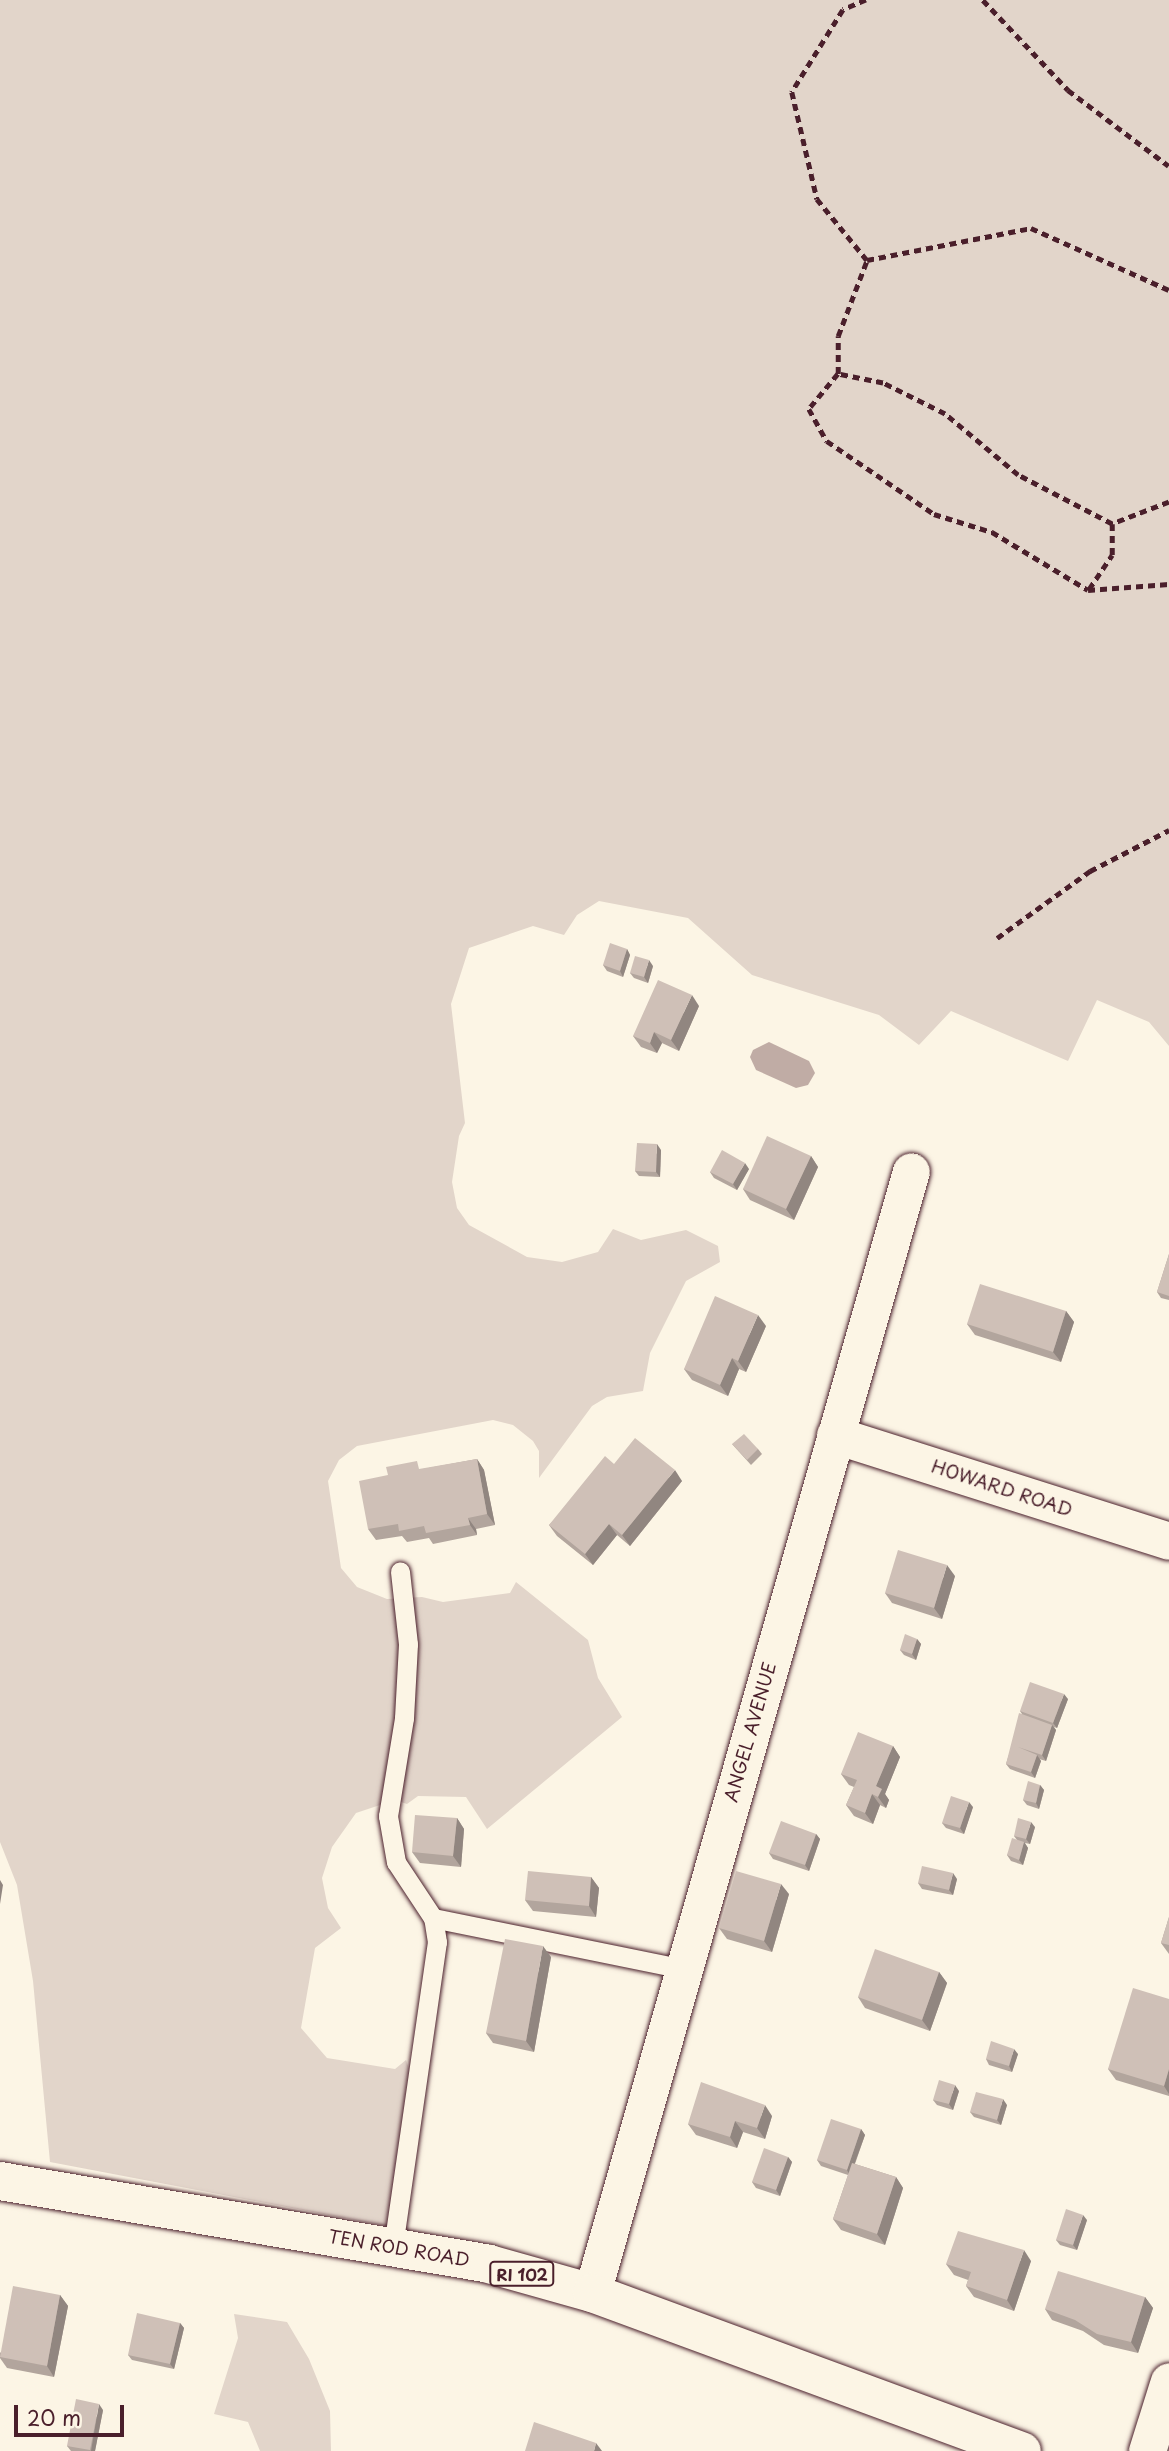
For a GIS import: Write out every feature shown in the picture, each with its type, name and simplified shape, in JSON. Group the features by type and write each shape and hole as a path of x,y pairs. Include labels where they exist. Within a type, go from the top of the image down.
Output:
{"main road":[{"name":"TEN ROD ROAD","path":"0,2181 489,2264 592,2293 959,2441 1023,2451"}],"street":[{"name":"ANGEL AVENUE","path":"592,2293 911,1171"},
{"name":"HOWARD ROAD","path":"835,1435 1169,1541"},
{"path":"1147,2451 1169,2381"}],"lane":[{"path":"393,2247 437,1942 433,1918 396,1862 388,1816 404,1718 408,1644 400,1571"},
{"path":"433,1918 684,1969"}],"path":[{"path":"866,0 842,10 792,92 817,199 867,260"},
{"path":"983,0 1068,90 1169,166"},
{"path":"867,260 1031,228 1169,290"},
{"path":"867,260 838,336 838,374 809,409 827,441 934,514 992,532 1088,590 1169,584"},
{"path":"838,374 883,383 945,414 1018,475 1112,524 1169,502"},
{"path":"1088,590 1112,555 1112,524"},
{"path":"998,938 1090,871 1169,830"}],"shaded area":[{"path":"0,0 1169,0 1169,1046 1149,1022 1097,1000 1068,1061 951,1011 919,1045 879,1015 752,975 688,918 599,901 577,915 564,935 533,926 469,948 451,1004 465,1123 459,1136 452,1182 457,1208 469,1225 527,1257 562,1262 598,1252 613,1229 641,1240 686,1230 718,1246 720,1262 686,1281 650,1353 643,1391 607,1397 592,1406 539,1478 539,1451 533,1441 513,1425 493,1420 357,1446 339,1460 328,1481 341,1568 357,1587 387,1599 422,1597 443,1602 510,1593 516,1582 588,1640 598,1678 622,1717 487,1829 466,1797 418,1796 407,1804 395,1800 356,1813 332,1847 322,1878 328,1908 341,1928 315,1948 301,2028 327,2058 395,2069 406,2060 417,2092 397,2228 50,2162 33,1981 17,1885 0,1842"},
{"path":"769,1042 809,1061 815,1073 808,1085 796,1088 756,1070 750,1057 753,1050"},
{"path":"234,2314 287,2322 309,2359 330,2411 331,2451 260,2451 248,2422 214,2414 238,2338"}],"building":[{"path":"610,943 627,949 620,971 603,965"},
{"path":"635,956 649,960 644,977 630,973"},
{"path":"658,980 692,995 671,1040 654,1032 650,1043 633,1036"},
{"path":"767,1136 811,1156 786,1209 743,1189"},
{"path":"637,1143 657,1144 656,1172 635,1171"},
{"path":"722,1150 745,1163 733,1184 710,1172"},
{"path":"1169,1254 1169,1296 1157,1292"},
{"path":"980,1284 1066,1311 1053,1352 967,1324"},
{"path":"715,1296 758,1315 738,1361 732,1358 720,1385 684,1369"},
{"path":"744,1434 758,1449 747,1460 732,1444"},
{"path":"635,1438 675,1470 622,1535 609,1524 585,1554 549,1525 605,1456 614,1464"},
{"path":"477,1459 487,1514 468,1518 470,1525 426,1533 424,1526 399,1531 398,1524 368,1529 359,1481 388,1475 386,1467 417,1461 419,1469"},
{"path":"898,1550 947,1565 934,1608 885,1593"},
{"path":"905,1634 917,1639 912,1654 900,1650"},
{"path":"1030,1682 1064,1694 1053,1723 1020,1711"},
{"path":"1019,1713 1052,1725 1042,1755 1018,1747 1037,1755 1031,1772 1006,1764"},
{"path":"858,1732 893,1746 876,1786 882,1789 878,1797 872,1794 865,1813 846,1805 857,1780 841,1774"},
{"path":"1028,1781 1040,1785 1036,1803 1023,1800"},
{"path":"951,1796 969,1802 960,1828 942,1823"},
{"path":"415,1815 457,1818 453,1856 412,1852"},
{"path":"1018,1818 1031,1822 1026,1839 1014,1836"},
{"path":"781,1821 816,1834 805,1865 769,1853"},
{"path":"1012,1838 1024,1842 1019,1860 1007,1855"},
{"path":"922,1866 953,1873 949,1890 918,1883"},
{"path":"528,1871 591,1877 589,1906 525,1900"},
{"path":"736,1871 781,1884 764,1941 719,1928"},
{"path":"1169,1917 1169,1945 1161,1943"},
{"path":"505,1939 543,1946 526,2041 486,2033"},
{"path":"875,1949 939,1972 922,2020 858,1997"},
{"path":"1133,1988 1169,1999 1169,2069 1164,2086 1108,2069"},
{"path":"991,2041 1014,2049 1009,2066 986,2059"},
{"path":"939,2080 955,2085 949,2104 933,2100"},
{"path":"701,2082 765,2105 757,2128 735,2121 730,2137 688,2124"},
{"path":"976,2092 1003,2099 997,2120 970,2112"},
{"path":"831,2119 861,2129 847,2170 817,2160"},
{"path":"764,2148 788,2157 776,2190 752,2182"},
{"path":"852,2163 896,2177 877,2234 833,2219"},
{"path":"1066,2209 1083,2215 1073,2245 1056,2240"},
{"path":"958,2231 1024,2250 1007,2300 966,2286 971,2272 946,2264"},
{"path":"1058,2271 1145,2297 1131,2342 1097,2334 1075,2320 1045,2309"},
{"path":"13,2286 60,2295 47,2366 0,2357"},
{"path":"137,2313 180,2323 170,2364 128,2355"},
{"path":"76,2399 99,2404 90,2450 67,2446"},
{"path":"534,2422 596,2443 594,2451 525,2451"}]}
